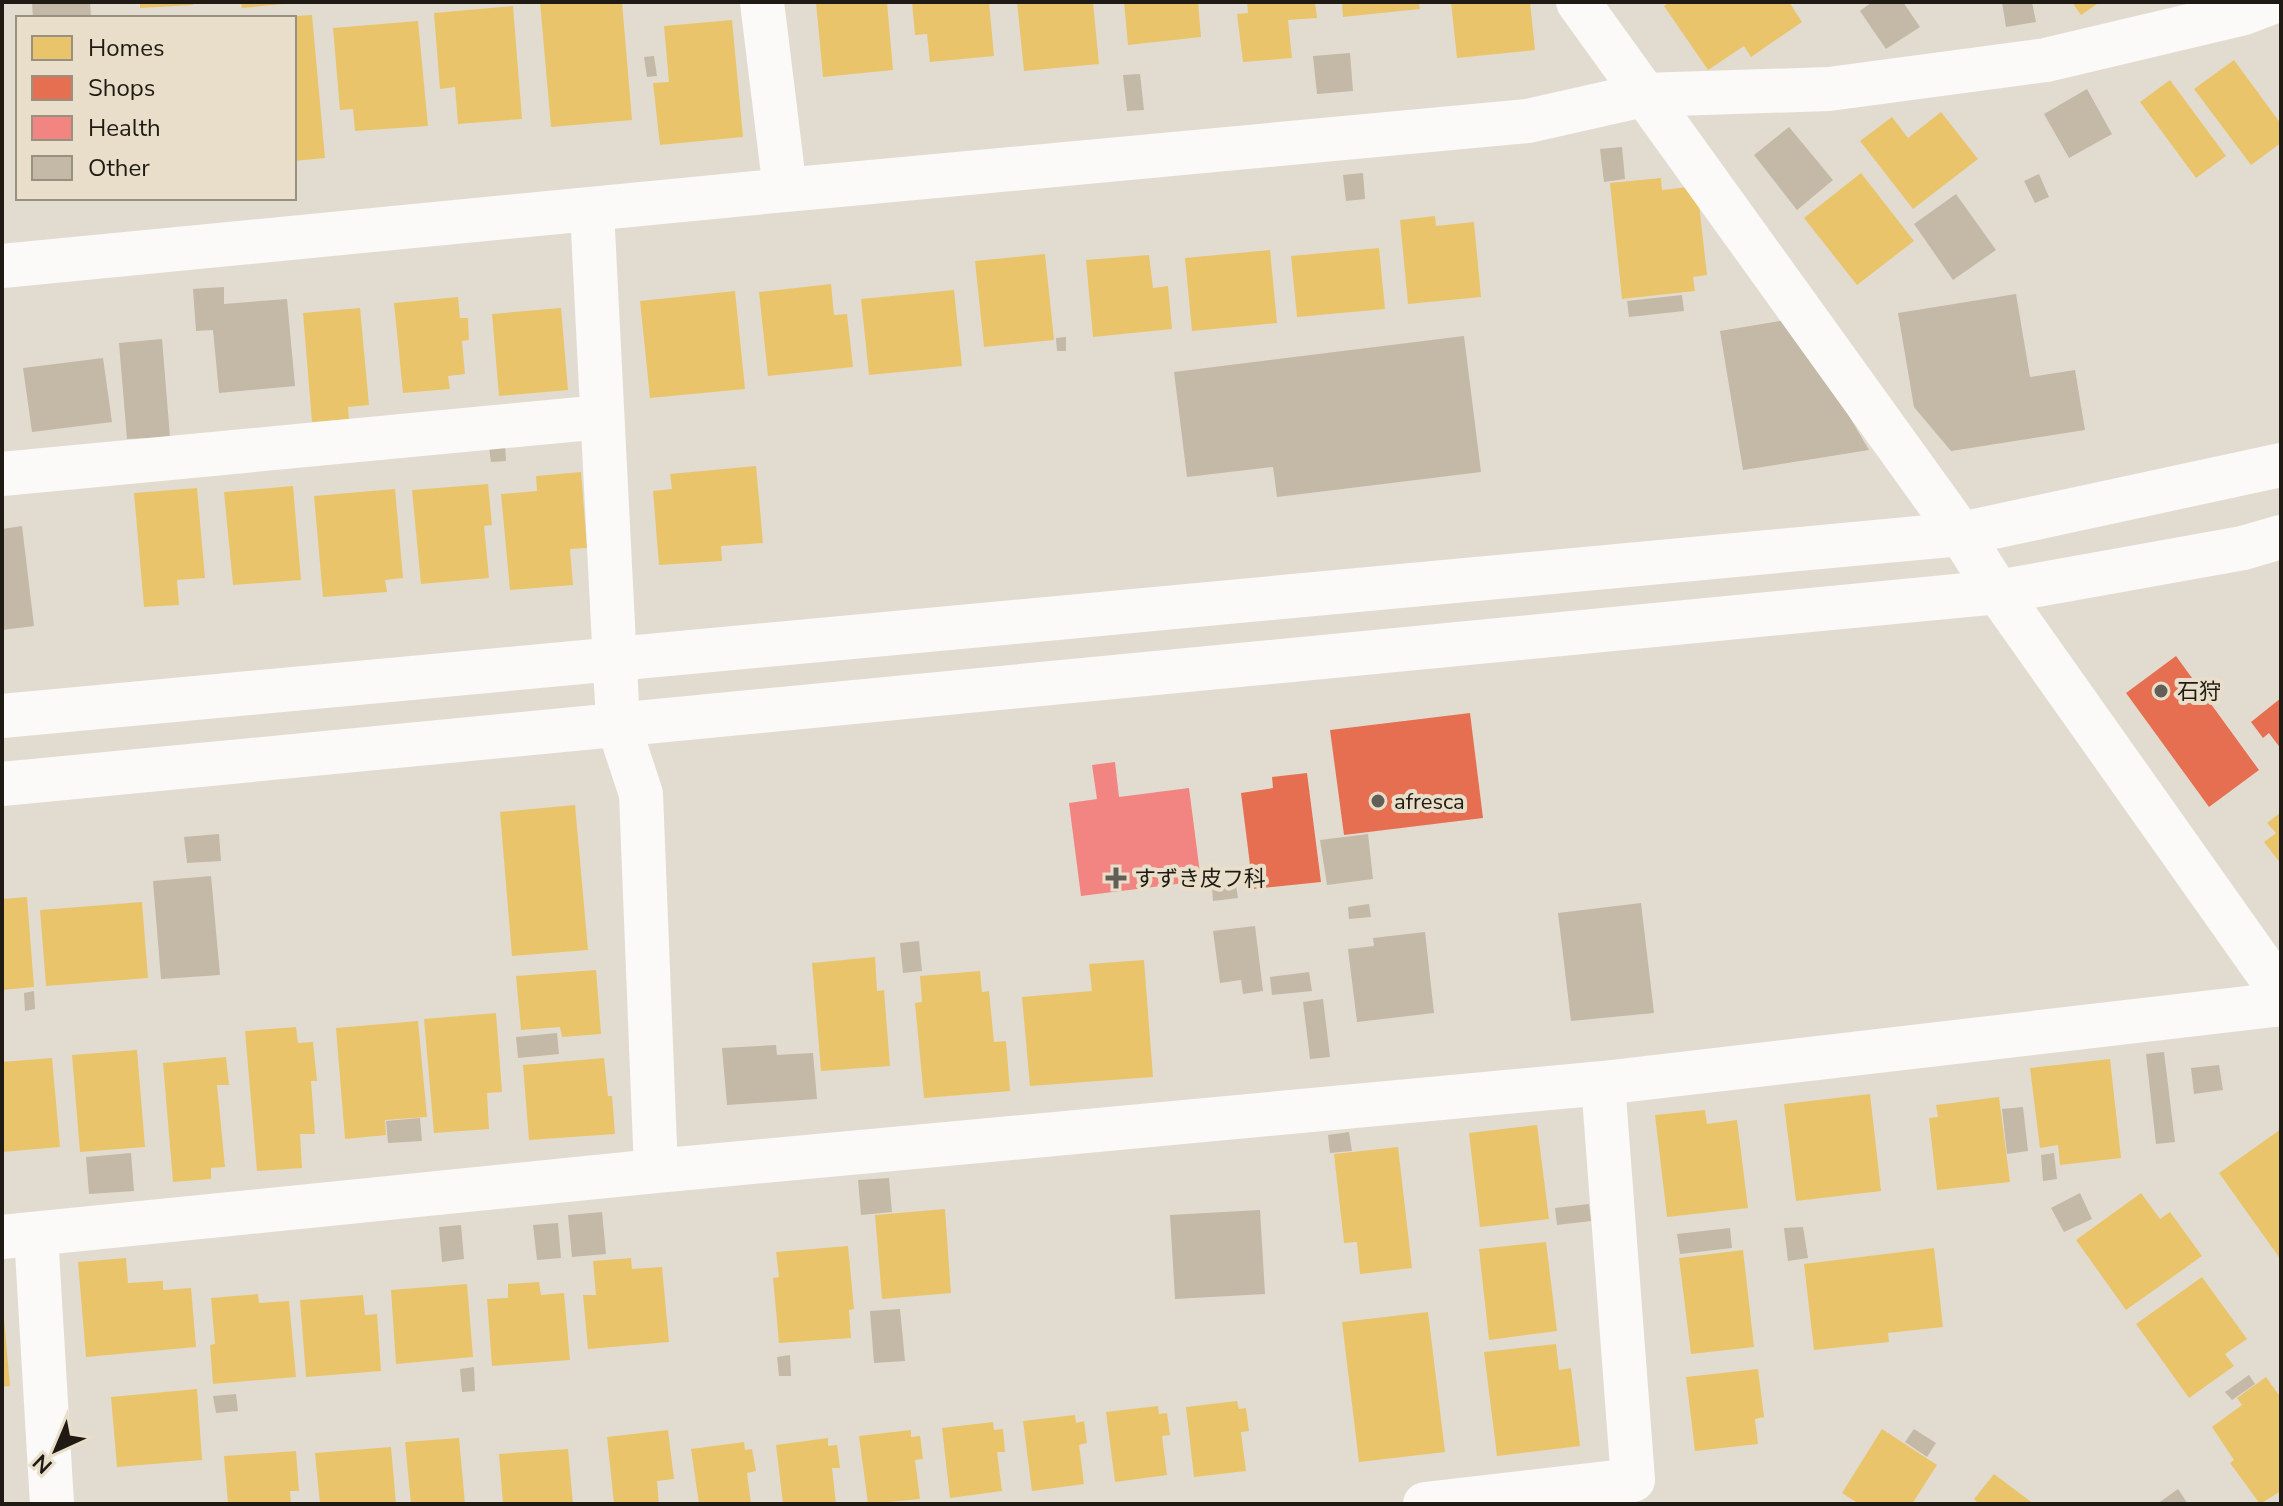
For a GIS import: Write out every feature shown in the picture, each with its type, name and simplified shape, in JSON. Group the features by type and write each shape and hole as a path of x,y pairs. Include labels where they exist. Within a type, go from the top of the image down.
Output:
{"street":[{"path":"762,2 785,190"},
{"path":"1578,2 1961,534 1998,592 2281,992"},
{"path":"2,266 1528,121 1643,95 1829,89 2046,60 2251,6"},
{"path":"592,210 618,724 641,794 656,1171"},
{"path":"2,474 601,417"},
{"path":"2,716 1961,534 2281,465"},
{"path":"2,784 1998,592 2243,548 2281,537"},
{"path":"52,1504 19,1236 656,1171 1603,1083 2281,1004"},
{"path":"1425,1504 1633,1480 1603,1083"}],"building: Homes":[{"path":"140,2 193,2 193,5 140,8"},
{"path":"241,2 284,2 284,4 242,8"},
{"path":"540,2 622,2 632,120 551,127"},
{"path":"816,2 887,2 893,70 823,77"},
{"path":"912,2 989,2 994,56 930,62 927,34 915,35"},
{"path":"1017,2 1093,2 1099,64 1024,71"},
{"path":"1124,2 1198,2 1201,37 1128,45"},
{"path":"1247,2 1315,2 1317,18 1288,20 1292,58 1243,62 1237,14 1248,13"},
{"path":"1342,2 1419,2 1420,9 1343,17"},
{"path":"1451,2 1530,2 1535,50 1457,58"},
{"path":"1669,2 1789,2 1802,22 1751,57 1744,46 1708,70 1664,6"},
{"path":"2072,2 2100,2 2081,15"},
{"path":"513,6 522,119 458,124 455,87 440,89 434,13"},
{"path":"312,15 325,158 296,161 294,16"},
{"path":"732,20 743,137 660,145 653,83 669,82 664,26"},
{"path":"418,21 428,126 355,131 353,109 340,110 333,28"},
{"path":"2234,60 2281,124 2281,143 2251,165 2194,89"},
{"path":"2170,80 2226,156 2196,178 2140,102"},
{"path":"1941,112 1978,159 1913,209 1860,141 1892,117 1908,138"},
{"path":"1861,173 1914,241 1857,285 1804,218"},
{"path":"1661,178 1662,190 1697,186 1707,275 1693,277 1695,291 1622,299 1610,183"},
{"path":"1435,216 1436,226 1474,222 1481,297 1408,304 1400,220"},
{"path":"1379,248 1385,309 1297,317 1291,256"},
{"path":"1270,250 1277,323 1192,331 1185,258"},
{"path":"1045,254 1054,340 984,347 975,261"},
{"path":"1149,255 1153,288 1168,286 1172,329 1093,337 1086,260"},
{"path":"831,284 834,315 847,314 853,367 768,376 759,292"},
{"path":"954,290 962,366 869,375 861,299"},
{"path":"735,291 745,389 650,398 640,301"},
{"path":"458,297 460,318 468,318 469,340 462,341 465,374 448,376 450,389 403,393 394,303"},
{"path":"360,308 369,405 348,407 349,419 312,422 303,313"},
{"path":"561,308 568,390 499,396 492,314"},
{"path":"756,466 763,543 721,546 722,561 659,565 653,491 672,489 670,474"},
{"path":"581,472 587,548 570,549 573,585 510,590 501,494 537,491 536,476"},
{"path":"488,484 492,525 484,526 489,578 421,584 412,490"},
{"path":"293,486 301,580 233,585 224,492"},
{"path":"197,488 205,578 177,580 179,605 144,607 134,493"},
{"path":"395,489 403,578 385,580 387,592 323,597 314,496"},
{"path":"575,805 588,950 512,956 500,812"},
{"path":"2281,812 2281,864 2264,842 2276,833 2267,823"},
{"path":"27,897 34,987 2,990 2,899"},
{"path":"142,902 148,978 46,986 40,910"},
{"path":"875,957 877,991 884,990 890,1066 821,1071 812,963"},
{"path":"1144,960 1153,1077 1030,1086 1022,997 1092,991 1089,964"},
{"path":"596,970 601,1034 562,1037 560,1027 521,1030 516,976"},
{"path":"980,971 982,992 989,991 994,1042 1006,1041 1010,1091 924,1098 915,1003 922,1002 920,976"},
{"path":"496,1013 502,1092 487,1093 489,1129 434,1133 424,1019"},
{"path":"418,1021 427,1117 385,1120 386,1135 345,1139 336,1028"},
{"path":"296,1027 298,1043 313,1042 317,1081 311,1081 315,1134 300,1134 302,1168 257,1171 245,1031"},
{"path":"137,1050 145,1147 80,1152 72,1055"},
{"path":"226,1057 229,1085 217,1085 225,1167 211,1168 211,1179 173,1182 163,1063"},
{"path":"52,1058 60,1147 2,1152 2,1062"},
{"path":"604,1058 608,1096 612,1096 615,1134 529,1140 523,1065"},
{"path":"2110,1059 2121,1158 2060,1165 2058,1145 2040,1148 2030,1068"},
{"path":"1870,1094 1881,1191 1796,1201 1784,1104"},
{"path":"1999,1097 2010,1182 1937,1190 1929,1118 1938,1117 1936,1105"},
{"path":"1705,1110 1707,1124 1737,1120 1748,1208 1667,1217 1655,1115"},
{"path":"1537,1125 1549,1219 1480,1227 1469,1133"},
{"path":"2281,1129 2281,1260 2219,1173"},
{"path":"1398,1147 1412,1268 1360,1274 1357,1242 1344,1243 1334,1154"},
{"path":"2141,1193 2160,1219 2170,1212 2202,1256 2126,1310 2076,1240"},
{"path":"945,1209 951,1293 882,1299 875,1215"},
{"path":"1546,1242 1557,1331 1489,1340 1479,1249"},
{"path":"848,1246 854,1309 849,1310 851,1338 779,1343 773,1278 779,1277 776,1252"},
{"path":"1934,1248 1943,1327 1888,1333 1889,1342 1814,1350 1804,1264"},
{"path":"1743,1250 1754,1347 1691,1354 1679,1258"},
{"path":"126,1258 128,1283 163,1281 163,1290 191,1288 196,1347 86,1357 78,1262"},
{"path":"631,1258 632,1269 662,1267 669,1342 588,1349 583,1295 596,1295 593,1261"},
{"path":"2202,1277 2247,1339 2225,1354 2234,1366 2189,1398 2136,1324"},
{"path":"539,1282 541,1295 564,1293 570,1360 492,1366 487,1299 508,1298 508,1284"},
{"path":"467,1284 473,1357 396,1364 391,1290"},
{"path":"258,1294 259,1303 289,1301 296,1377 213,1384 210,1345 215,1344 211,1298"},
{"path":"363,1295 365,1315 377,1314 381,1371 306,1377 300,1300"},
{"path":"1428,1312 1445,1452 1359,1462 1342,1322"},
{"path":"2,1319 10,1386 2,1387"},
{"path":"1556,1344 1559,1370 1571,1368 1580,1446 1497,1456 1484,1352"},
{"path":"1758,1369 1764,1417 1755,1419 1758,1444 1695,1451 1686,1377"},
{"path":"2266,1377 2281,1398 2281,1491 2260,1504 2230,1463 2234,1460 2212,1427 2242,1405 2237,1398"},
{"path":"197,1389 202,1460 117,1467 111,1397"},
{"path":"1237,1401 1239,1409 1246,1408 1249,1431 1241,1432 1246,1471 1194,1477 1186,1407"},
{"path":"1158,1406 1159,1414 1167,1413 1170,1435 1162,1436 1167,1475 1115,1482 1106,1412"},
{"path":"1075,1415 1076,1423 1084,1421 1087,1443 1079,1445 1084,1484 1032,1491 1023,1421"},
{"path":"993,1422 994,1430 1003,1429 1005,1452 997,1452 1002,1491 950,1498 942,1428"},
{"path":"1882,1429 1937,1465 1912,1504 1859,1504 1842,1493"},
{"path":"668,1430 674,1479 657,1481 659,1504 614,1504 607,1437"},
{"path":"911,1430 911,1437 920,1436 923,1459 915,1460 920,1499 868,1504 859,1436"},
{"path":"459,1438 465,1504 411,1504 405,1442"},
{"path":"828,1438 828,1446 837,1445 840,1468 832,1468 836,1504 783,1504 776,1445"},
{"path":"744,1442 745,1450 752,1449 756,1471 747,1473 751,1504 699,1504 691,1449"},
{"path":"391,1447 396,1504 320,1504 315,1453"},
{"path":"568,1449 573,1504 503,1504 499,1454"},
{"path":"296,1451 299,1491 290,1491 291,1504 228,1504 224,1456"},
{"path":"1994,1474 2034,1504 1979,1504 1974,1499"}],"building: Shops":[{"path":"2176,656 2259,770 2209,807 2126,693"},
{"path":"2281,698 2281,749 2269,733 2263,738 2251,722"},
{"path":"1470,713 1483,818 1344,835 1330,730"},
{"path":"1307,773 1321,882 1253,889 1241,793 1273,788 1272,777"}],"building: Health":[{"path":"1115,762 1119,797 1189,788 1201,881 1081,896 1069,803 1097,799 1092,765"}],"building: Other":[{"path":"32,2 90,2 91,16 33,16"},
{"path":"1872,2 1903,2 1920,27 1886,49 1860,11"},
{"path":"2002,2 2032,2 2036,22 2006,27"},
{"path":"1350,53 1353,91 1317,94 1313,56"},
{"path":"654,56 657,76 647,77 644,57"},
{"path":"1140,74 1144,110 1127,111 1123,75"},
{"path":"2087,89 2112,134 2069,158 2044,114"},
{"path":"1789,127 1833,180 1797,210 1754,155"},
{"path":"1622,147 1625,179 1604,182 1600,149"},
{"path":"1363,173 1365,199 1346,201 1343,175"},
{"path":"2039,174 2049,197 2035,203 2024,181"},
{"path":"1956,194 1996,250 1953,280 1914,224"},
{"path":"224,287 224,304 287,299 295,386 219,393 213,330 196,331 193,289"},
{"path":"2016,294 2030,377 2075,370 2085,430 1951,451 1914,407 1898,313"},
{"path":"1682,295 1684,311 1629,317 1627,301"},
{"path":"1792,319 1869,450 1743,470 1720,331"},
{"path":"1464,336 1481,472 1277,497 1273,467 1187,477 1174,372"},
{"path":"1066,337 1066,351 1057,351 1056,338"},
{"path":"162,339 170,437 127,439 119,343"},
{"path":"103,358 112,422 32,432 23,368"},
{"path":"505,445 506,461 491,462 489,447"},
{"path":"22,526 34,626 2,630 2,529"},
{"path":"219,834 221,861 187,863 184,837"},
{"path":"1368,834 1373,879 1327,885 1320,840"},
{"path":"211,876 220,975 161,979 153,881"},
{"path":"1236,885 1238,898 1213,901 1212,888"},
{"path":"1641,903 1654,1013 1571,1021 1558,913"},
{"path":"1369,904 1371,917 1349,919 1348,907"},
{"path":"1255,926 1263,991 1243,994 1241,980 1220,983 1213,931"},
{"path":"1425,932 1434,1013 1357,1022 1348,949 1374,946 1373,938"},
{"path":"919,941 922,971 903,973 900,943"},
{"path":"1309,972 1312,991 1272,995 1270,977"},
{"path":"34,991 35,1009 25,1011 24,993"},
{"path":"1323,999 1330,1057 1310,1059 1303,1002"},
{"path":"557,1033 559,1054 518,1058 516,1037"},
{"path":"776,1045 777,1055 813,1053 817,1099 727,1105 722,1048"},
{"path":"2164,1052 2175,1142 2156,1144 2146,1054"},
{"path":"2219,1065 2223,1090 2194,1094 2191,1068"},
{"path":"2023,1107 2028,1151 2007,1154 2002,1109"},
{"path":"420,1118 422,1141 388,1143 386,1121"},
{"path":"1349,1132 1352,1151 1330,1153 1328,1135"},
{"path":"131,1153 134,1191 89,1194 86,1157"},
{"path":"2054,1153 2057,1179 2043,1181 2041,1155"},
{"path":"889,1178 892,1212 861,1215 858,1180"},
{"path":"2080,1193 2092,1219 2064,1232 2051,1208"},
{"path":"1589,1204 1591,1221 1557,1225 1555,1208"},
{"path":"1260,1210 1265,1294 1175,1299 1170,1215"},
{"path":"602,1212 606,1254 572,1257 568,1215"},
{"path":"558,1223 561,1258 537,1260 533,1225"},
{"path":"461,1225 464,1259 442,1262 439,1227"},
{"path":"1803,1227 1808,1258 1788,1261 1784,1228"},
{"path":"1730,1228 1732,1248 1680,1254 1677,1234"},
{"path":"900,1309 905,1361 874,1363 870,1311"},
{"path":"790,1355 791,1376 779,1376 777,1357"},
{"path":"474,1367 475,1391 462,1392 460,1369"},
{"path":"2249,1375 2255,1384 2232,1400 2225,1392"},
{"path":"236,1394 238,1411 216,1413 213,1396"},
{"path":"1914,1429 1936,1443 1927,1457 1905,1442"},
{"path":"2178,1489 2188,1504 2157,1504"}],"place":[{"name":"石狩","path":"2161,691"},
{"name":"afresca","path":"1378,801"},
{"name":"すずき皮フ科","path":"1116,878"}]}
